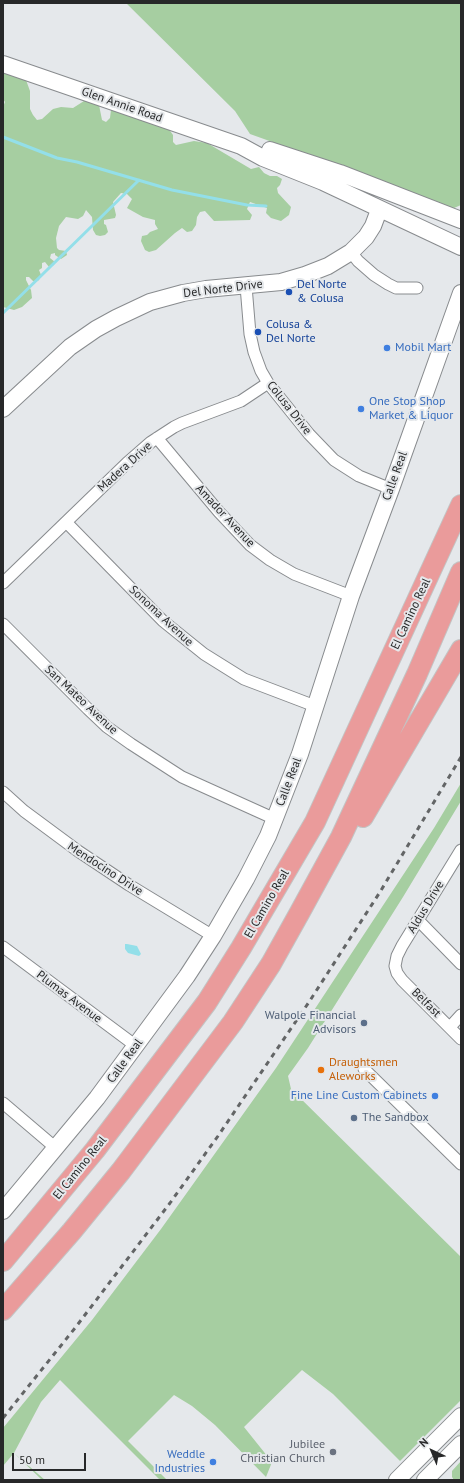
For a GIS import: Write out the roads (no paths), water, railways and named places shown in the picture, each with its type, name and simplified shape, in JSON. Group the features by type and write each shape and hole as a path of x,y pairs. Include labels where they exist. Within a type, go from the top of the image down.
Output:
{"highway":[{"name":"El Camino Real","path":"3,1261 95,1150 207,1002 242,948 315,822 461,505"},
{"path":"3,1310 72,1231 121,1171 228,1029 271,964 341,837 417,674 461,572"},
{"path":"300,912 349,841 461,650"}],"street":[{"name":"Glen Annie Road","path":"3,64 241,146 264,158 329,185 379,210 461,247"},
{"name":"Glen Annie Road","path":"241,146 268,150 340,172 461,220"},
{"name":"Del Norte Drive","path":"3,410 42,372 78,341 125,313 150,302 182,293 206,289 276,283 305,276 328,266 351,252 366,237 373,226 379,210"},
{"path":"351,252 358,261 374,275 388,284 396,288 417,288"},
{"name":"Colusa Drive","path":"246,286 250,334 254,352 261,371 268,383 308,434 334,460 359,476 391,489"},
{"name":"Calle Real","path":"3,1212 98,1098 136,1046 214,936 246,879 275,819 300,754 351,596 461,294"},
{"name":"Madera Drive","path":"3,583 127,463 157,438 182,423 241,401 268,383"},
{"name":"Amador Avenue","path":"157,438 219,512 250,545 270,560 294,574 351,596"},
{"name":"Sonoma Avenue","path":"66,522 163,621 204,654 244,679 315,706"},
{"name":"San Mateo Avenue","path":"3,624 107,727 130,744 182,777 275,819"},
{"name":"Mendocino Drive","path":"3,792 24,811 78,851 129,885 214,936"},
{"name":"Aldus Drive","path":"395,966 397,956 460,854"},
{"path":"418,920 461,964"},
{"name":"Plumas Avenue","path":"3,947 136,1046"},
{"name":"Belfast","path":"395,966 397,973 402,980 461,1039"},
{"path":"450,1027 461,1015"},
{"path":"364,1068 461,1164"},
{"path":"3,1102 56,1148"},
{"path":"397,1480 461,1416"},
{"path":"414,1464 427,1479 461,1444"}],"water":[{"path":"125,944 137,946 141,954 139,956 128,953 125,949"}],"waterway":[{"path":"3,137 57,158 77,162 172,190 247,205 266,206"},
{"path":"3,313 139,180"}],"railway":[{"path":"3,1418 75,1328 170,1203 218,1136 309,1002 380,892 461,757"}],"place":[{"name":"Del Norte & Colusa","path":"289,292"},
{"name":"Colusa & Del Norte","path":"258,332"},
{"name":"Mobil Mart","path":"387,348"},
{"name":"One Stop Shop Market & Liquor","path":"361,409"},
{"name":"Walpole Financial Advisors","path":"364,1023"},
{"name":"Draughtsmen Aleworks","path":"321,1070"},
{"name":"Fine Line Custom Cabinets","path":"435,1096"},
{"name":"The Sandbox","path":"354,1118"},
{"name":"Jubilee Christian Church","path":"333,1452"},
{"name":"Weddle Industries","path":"213,1462"}]}
